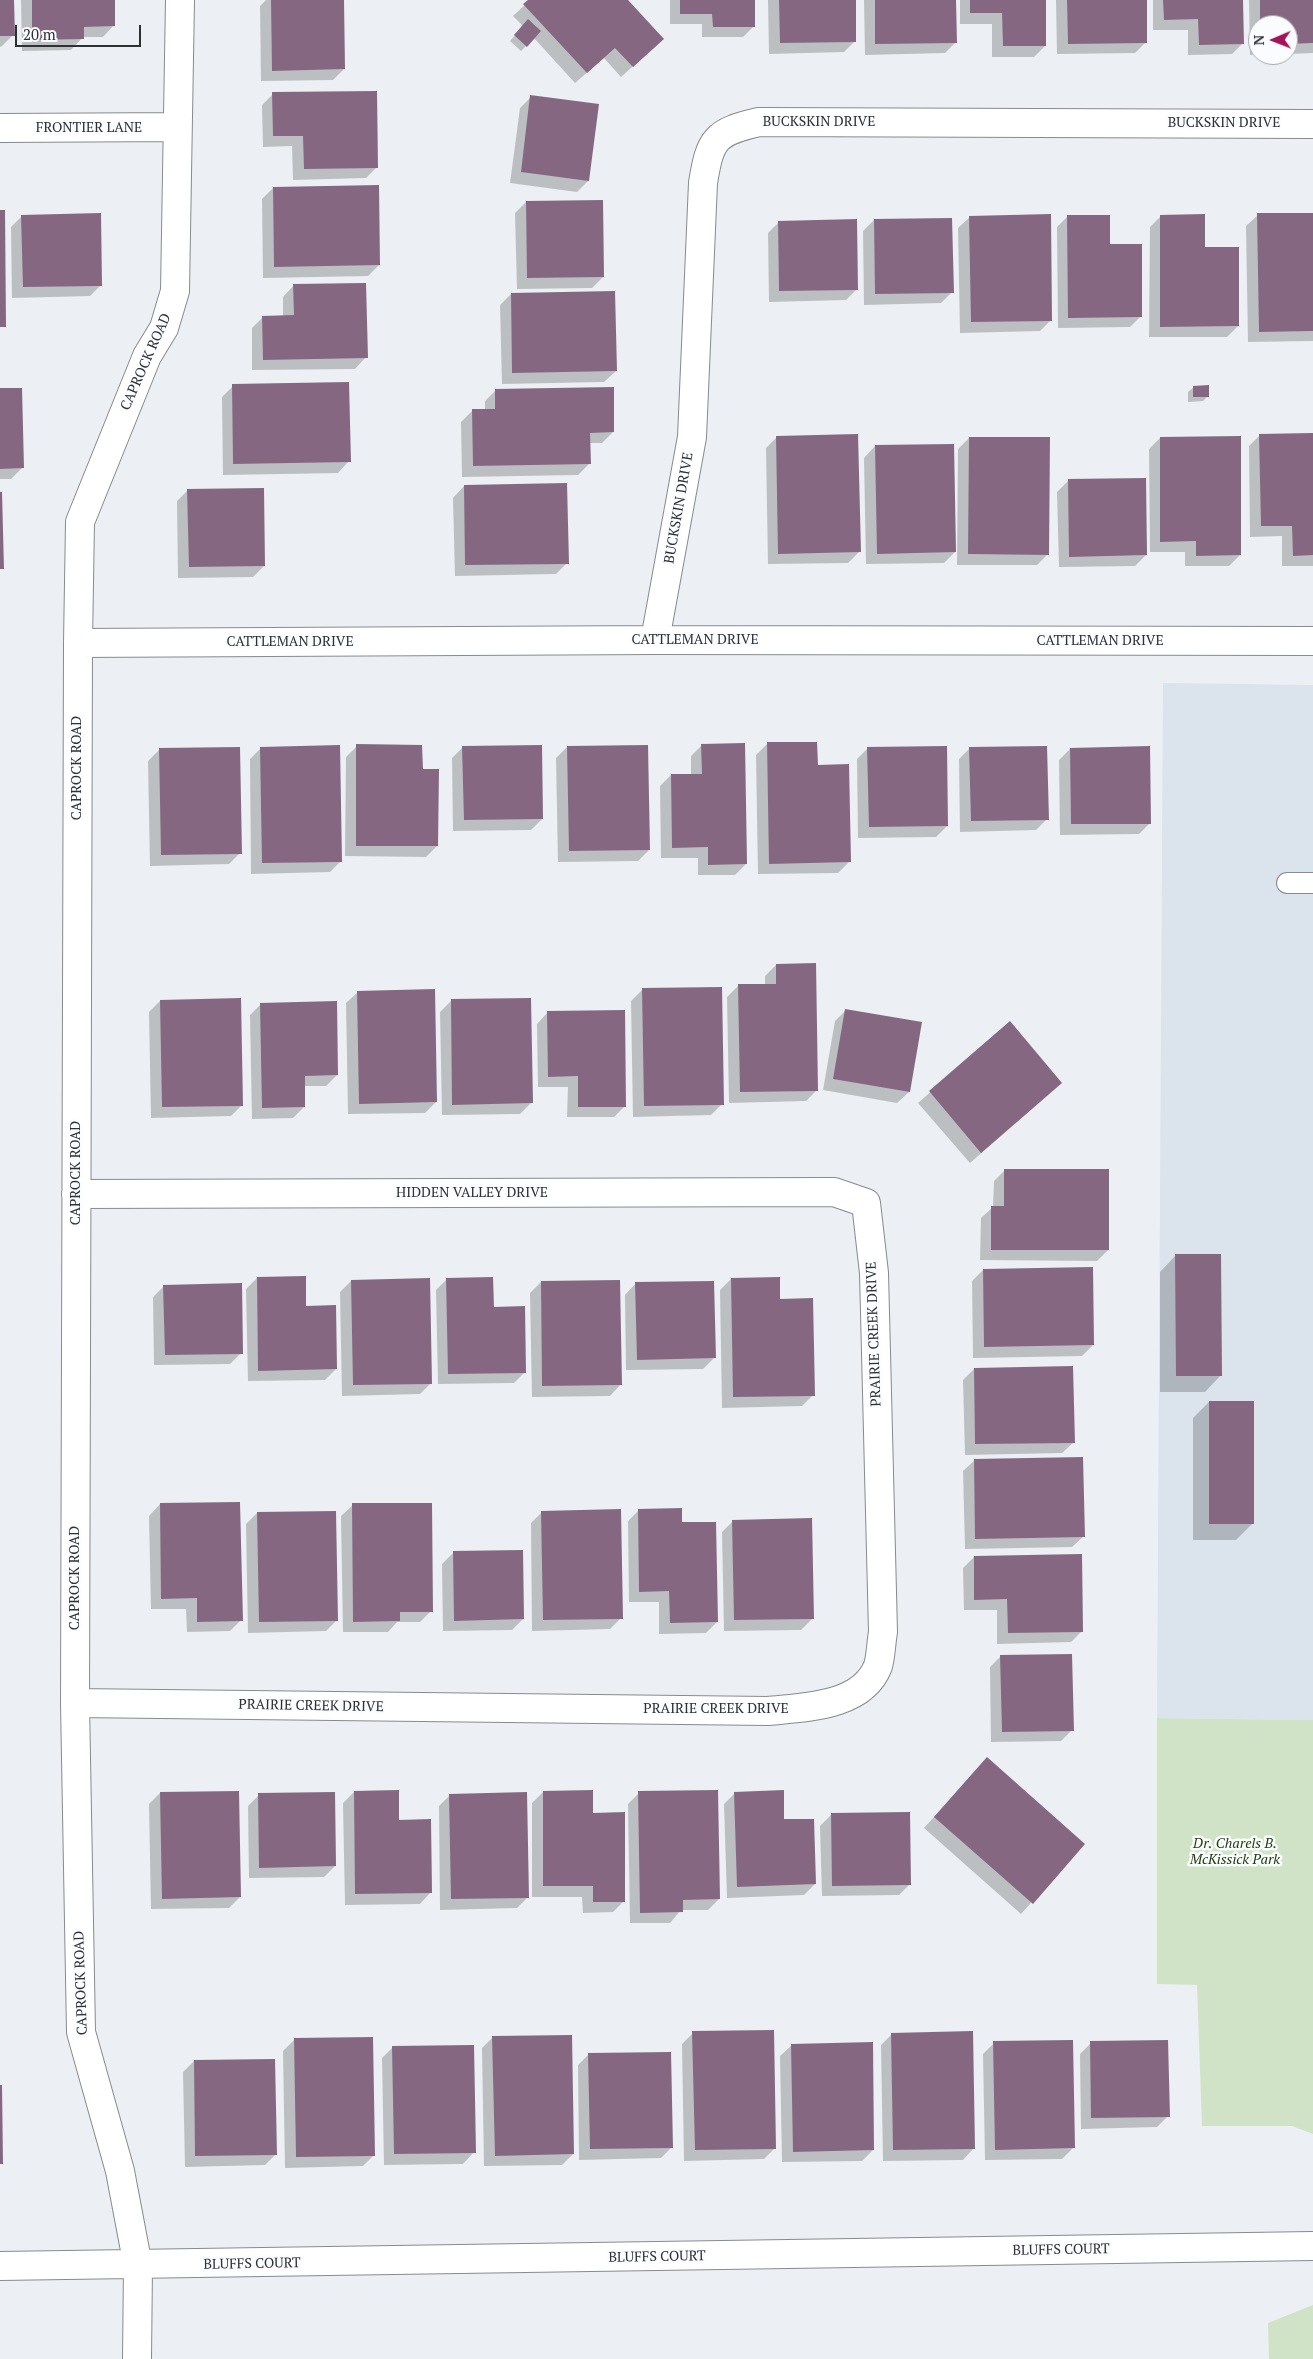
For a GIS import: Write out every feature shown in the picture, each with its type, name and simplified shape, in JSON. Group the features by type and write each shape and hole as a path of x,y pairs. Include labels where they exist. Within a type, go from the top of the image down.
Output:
{"street":[{"name":"CAPROCK ROAD","path":"138,2359 138,2266 120,2171 81,2032 74,1703 80,522 147,356 164,328 175,291 180,0"},
{"name":"BUCKSKIN DRIVE","path":"655,640 692,437 703,183 708,154 719,136 732,128 759,122 1313,124"},
{"name":"FRONTIER LANE","path":"0,128 177,127"},
{"name":"CATTLEMAN DRIVE","path":"78,643 655,640 1313,641"},
{"name":"HIDDEN VALLEY DRIVE","path":"76,1194 834,1192 866,1203"},
{"name":"PRAIRIE CREEK DRIVE","path":"74,1703 768,1711 812,1706 848,1697 867,1684 878,1666 883,1632 874,1273 866,1203"},
{"name":"BLUFFS COURT","path":"0,2266 138,2266 1313,2246"}],"lane":[{"path":"1288,883 1313,883"}],"shaded area":[{"path":"1163,683 1313,685 1313,1720 1157,1718"}],"green space":[{"name":"Dr. Charels B. McKissick Park","path":"1157,1718 1313,1720 1313,2134 1292,2126 1202,2126 1197,1985 1157,1984"},
{"path":"1313,2305 1313,2359 1269,2359 1268,2323"}],"building":[{"path":"0,0 14,0 15,36 0,36"},
{"path":"32,0 115,0 115,26 84,27 84,39 32,40"},
{"path":"271,0 344,0 345,69 272,71"},
{"path":"528,0 628,0 664,39 633,67 615,48 587,73 523,4"},
{"path":"680,0 755,0 755,27 713,27 712,14 680,14"},
{"path":"779,0 856,0 856,42 780,43"},
{"path":"875,0 956,0 957,43 875,44"},
{"path":"970,0 1046,0 1046,46 1003,46 1002,13 970,13"},
{"path":"1067,0 1147,0 1147,43 1068,44"},
{"path":"1163,0 1243,0 1244,44 1199,45 1198,19 1164,20"},
{"path":"1260,0 1313,0 1313,43 1298,44 1298,15 1260,15"},
{"path":"528,19 541,31 527,47 514,35"},
{"path":"377,91 378,168 304,169 303,136 273,136 272,92"},
{"path":"530,95 599,104 589,181 521,172"},
{"path":"379,185 380,265 274,267 273,187"},
{"path":"603,200 604,277 527,278 526,201"},
{"path":"0,210 5,210 6,327 0,327"},
{"path":"101,213 102,286 23,287 21,215"},
{"path":"1257,213 1313,213 1313,331 1259,332"},
{"path":"1051,214 1052,321 971,322 969,216"},
{"path":"1205,214 1205,247 1239,247 1239,326 1160,327 1160,215"},
{"path":"1067,215 1110,215 1110,244 1142,244 1142,317 1068,318"},
{"path":"952,218 954,293 875,294 874,219"},
{"path":"857,219 858,290 779,291 778,221"},
{"path":"366,283 368,358 263,360 262,316 294,315 293,284"},
{"path":"615,291 617,371 512,373 511,293"},
{"path":"349,382 351,462 233,464 232,384"},
{"path":"1209,385 1209,397 1193,397 1193,386"},
{"path":"614,387 614,432 590,433 591,464 473,466 472,409 495,409 495,389"},
{"path":"0,388 22,388 24,468 0,469"},
{"path":"1313,433 1313,555 1293,556 1292,526 1261,526 1259,434"},
{"path":"858,434 861,552 778,554 776,436"},
{"path":"1241,436 1241,555 1196,556 1196,541 1160,542 1160,437"},
{"path":"969,437 1050,437 1049,555 968,554"},
{"path":"954,444 956,552 877,554 875,445"},
{"path":"1146,478 1147,555 1069,557 1068,479"},
{"path":"567,483 569,564 465,565 464,485"},
{"path":"264,488 265,566 189,567 187,489"},
{"path":"0,492 2,492 4,569 0,569"},
{"path":"767,742 817,742 818,765 849,764 851,862 769,864"},
{"path":"745,743 747,864 708,865 708,847 672,848 671,774 702,774 701,744"},
{"path":"356,744 422,745 423,769 439,769 438,846 356,846"},
{"path":"340,745 342,862 262,863 260,747"},
{"path":"542,745 543,819 464,820 462,746"},
{"path":"648,745 650,850 569,851 567,746"},
{"path":"947,746 948,826 869,827 867,747"},
{"path":"1047,746 1049,820 971,821 969,747"},
{"path":"1150,746 1151,824 1071,824 1070,748"},
{"path":"240,747 242,854 161,855 159,748"},
{"path":"816,963 818,1091 740,1092 738,984 776,984 776,964"},
{"path":"722,987 724,1105 644,1106 642,988"},
{"path":"435,989 437,1102 359,1104 357,991"},
{"path":"241,998 243,1106 162,1107 160,1000"},
{"path":"531,998 533,1103 452,1105 451,999"},
{"path":"337,1001 338,1075 305,1076 305,1107 262,1108 260,1003"},
{"path":"845,1009 922,1022 910,1092 833,1079"},
{"path":"625,1010 626,1107 578,1107 578,1076 548,1077 547,1011"},
{"path":"1010,1021 1062,1083 981,1153 929,1091"},
{"path":"1004,1169 1109,1169 1109,1250 991,1250 991,1206 1004,1206"},
{"path":"1175,1254 1221,1254 1222,1376 1176,1376"},
{"path":"1093,1267 1094,1345 984,1347 983,1269"},
{"path":"306,1276 306,1306 336,1305 337,1369 258,1371 257,1277"},
{"path":"493,1277 494,1307 525,1306 526,1373 448,1374 446,1278"},
{"path":"780,1277 780,1299 813,1298 815,1396 733,1397 731,1278"},
{"path":"430,1278 432,1384 353,1385 351,1280"},
{"path":"620,1280 622,1385 542,1386 541,1281"},
{"path":"714,1281 716,1358 637,1360 635,1282"},
{"path":"242,1283 243,1354 165,1355 163,1285"},
{"path":"1073,1366 1075,1443 975,1444 974,1368"},
{"path":"1209,1401 1254,1401 1254,1524 1209,1524"},
{"path":"1083,1457 1085,1537 975,1539 974,1459"},
{"path":"240,1502 243,1621 197,1622 197,1598 161,1599 160,1503"},
{"path":"352,1503 432,1503 433,1612 400,1612 400,1621 353,1622"},
{"path":"682,1508 682,1522 716,1522 718,1622 670,1623 669,1591 639,1592 638,1509"},
{"path":"621,1509 623,1619 543,1620 541,1511"},
{"path":"336,1511 338,1621 259,1622 257,1512"},
{"path":"812,1518 814,1619 734,1620 732,1520"},
{"path":"523,1550 524,1619 454,1621 453,1551"},
{"path":"1082,1554 1083,1632 1008,1633 1007,1599 974,1600 974,1556"},
{"path":"1072,1654 1074,1731 1002,1732 1000,1655"},
{"path":"987,1757 1085,1844 1033,1904 934,1817"},
{"path":"399,1790 399,1820 431,1819 432,1893 355,1894 354,1791"},
{"path":"593,1790 593,1813 625,1812 625,1902 593,1902 593,1886 543,1886 543,1791"},
{"path":"718,1790 720,1899 683,1900 683,1912 640,1913 638,1791"},
{"path":"784,1790 784,1819 814,1819 816,1884 737,1887 734,1792"},
{"path":"239,1791 241,1897 162,1899 160,1792"},
{"path":"335,1792 336,1866 259,1868 258,1793"},
{"path":"527,1792 529,1898 451,1899 449,1794"},
{"path":"910,1812 911,1885 832,1886 831,1813"},
{"path":"774,2030 776,2149 695,2150 692,2031"},
{"path":"973,2031 975,2149 893,2150 891,2033"},
{"path":"572,2035 574,2154 495,2156 492,2036"},
{"path":"373,2037 375,2156 296,2157 294,2038"},
{"path":"1073,2040 1075,2148 995,2150 993,2041"},
{"path":"1168,2040 1170,2117 1091,2118 1090,2041"},
{"path":"873,2042 874,2150 793,2152 791,2044"},
{"path":"474,2045 476,2153 394,2154 392,2046"},
{"path":"671,2052 673,2148 590,2149 588,2053"},
{"path":"275,2059 277,2155 195,2156 194,2060"},
{"path":"0,2085 2,2085 3,2164 0,2164"}]}
